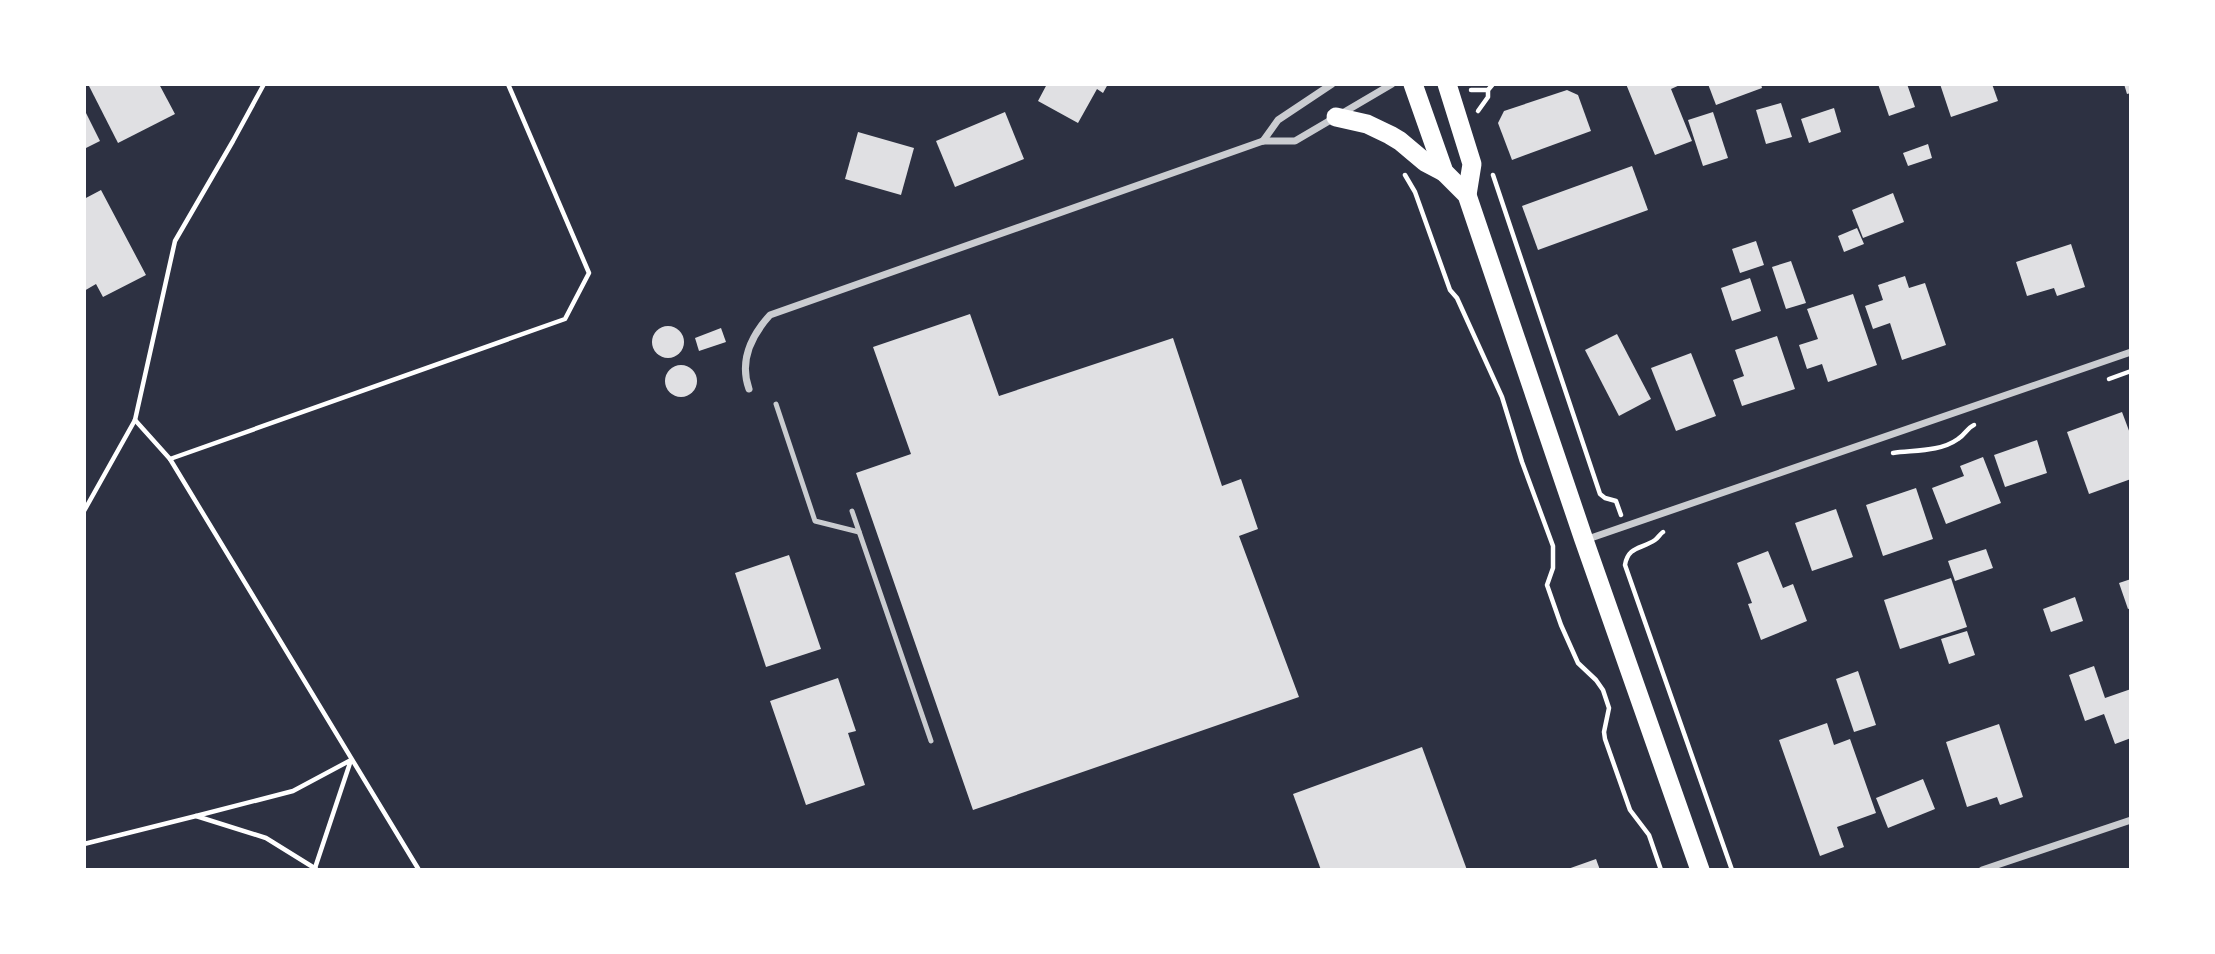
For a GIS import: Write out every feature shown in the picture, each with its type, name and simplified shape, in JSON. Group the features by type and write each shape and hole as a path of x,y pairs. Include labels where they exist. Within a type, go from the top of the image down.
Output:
{"highway":[{"path":"1413,84 1444,172"},
{"path":"1447,84 1472,164 1468,195 1584,540 1700,870"},
{"path":"1336,117 1367,124 1400,141 1425,162 1444,172 1468,195"}],"street":[{"path":"1263,141 1278,120 1332,84"},
{"path":"750,392 744,366 749,345 770,314 1263,141 1295,141 1392,84"},
{"path":"1584,540 2131,352"},
{"path":"1982,870 2131,820"}],"lane":[{"path":"776,404 815,521 859,532"},
{"path":"852,511 931,741"}],"path":[{"path":"84,511 135,420 175,241 264,84"},
{"path":"170,460 565,319 589,273 508,84"},
{"path":"1474,120 1493,84"},
{"path":"1401,171 1415,192 1450,290 1457,298 1502,397 1553,546 1553,568 1547,585 1549,592 1575,656 1603,690 1609,708 1605,739 1630,810 1649,835 1661,870"},
{"path":"1492,172 1600,494 1616,501"},
{"path":"2106,380 2131,371"},
{"path":"135,420 170,460 419,870"},
{"path":"1882,457 1895,452 1928,450 1958,439 1970,426 1982,422"},
{"path":"1675,527 1662,532 1654,541 1634,548 1625,565 1732,870"},
{"path":"84,844 293,791 351,760"},
{"path":"196,816 266,838 316,869 351,760"}],"building":[{"path":"88,84 159,84 175,114 118,143"},
{"path":"1047,84 1108,84 1103,93 1097,89 1078,123 1038,101"},
{"path":"1626,84 1682,84 1671,89 1692,141 1655,155"},
{"path":"1708,84 1761,84 1762,88 1716,105"},
{"path":"1878,84 1907,84 1915,107 1889,116"},
{"path":"1940,84 1992,84 1998,101 1951,117"},
{"path":"2124,84 2131,84 2131,93 2127,94"},
{"path":"1567,90 1578,95 1591,131 1512,160 1498,123 1504,111"},
{"path":"1781,103 1792,137 1766,144 1756,110"},
{"path":"1834,108 1841,132 1809,143 1801,119"},
{"path":"84,109 100,141 84,149"},
{"path":"1005,112 1024,159 955,187 936,141"},
{"path":"1713,112 1728,158 1703,166 1688,120"},
{"path":"858,132 914,148 901,195 845,179"},
{"path":"1928,144 1932,158 1908,166 1903,153"},
{"path":"1632,166 1648,210 1538,250 1522,206"},
{"path":"101,190 146,275 103,297 96,284 84,291 84,199"},
{"path":"1893,193 1904,222 1863,238 1852,210"},
{"path":"1857,228 1864,244 1844,252 1838,236"},
{"path":"1756,241 1764,265 1740,273 1732,249"},
{"path":"2071,244 2085,287 2057,296 2054,288 2027,296 2016,262"},
{"path":"1791,261 1806,303 1786,309 1772,267"},
{"path":"1905,276 1909,288 1925,283 1946,345 1902,360 1890,323 1873,329 1865,306 1883,300 1878,285"},
{"path":"1750,278 1761,311 1732,321 1721,288"},
{"path":"1853,294 1877,365 1828,382 1822,364 1807,369 1799,345 1818,339 1807,309"},
{"path":"970,314 999,396 1173,338 1222,486 1241,479 1258,529 1239,536 1299,697 973,810 856,473 911,454 873,347"},
{"path":"668,326 679,331 684,342 679,353 668,358 657,353 652,342 657,331"},
{"path":"721,328 726,342 699,351 695,338"},
{"path":"1617,334 1651,399 1619,416 1585,350"},
{"path":"1777,336 1795,389 1742,406 1733,380 1744,376 1735,350"},
{"path":"1691,353 1716,416 1676,431 1651,368"},
{"path":"681,365 692,370 697,381 692,392 681,397 670,392 665,381 670,370"},
{"path":"2122,412 2131,436 2131,479 2089,494 2067,432"},
{"path":"2037,440 2047,473 2005,487 1994,455"},
{"path":"1983,457 2001,503 1946,524 1932,488 1964,476 1960,466"},
{"path":"1916,488 1933,539 1883,556 1866,505"},
{"path":"1836,509 1853,557 1812,571 1795,523"},
{"path":"1986,549 1993,568 1955,581 1948,561"},
{"path":"1768,551 1783,588 1793,584 1807,621 1761,640 1748,604 1752,603 1737,563"},
{"path":"789,555 821,649 766,667 735,573"},
{"path":"1951,578 1967,627 1900,649 1884,600"},
{"path":"2131,579 2131,608 2128,609 2119,583"},
{"path":"2075,597 2083,621 2051,632 2043,609"},
{"path":"1967,631 1975,655 1949,664 1941,639"},
{"path":"2094,666 2105,698 2131,689 2131,738 2115,744 2104,714 2085,721 2069,675"},
{"path":"1858,671 1876,725 1854,732 1836,679"},
{"path":"838,678 856,731 848,733 865,785 806,805 770,701"},
{"path":"1827,723 1834,745 1850,739 1876,813 1837,827 1844,847 1820,856 1779,740"},
{"path":"1999,724 2023,797 2000,805 1997,797 1967,807 1946,742"},
{"path":"1422,747 1467,870 1321,870 1293,794"},
{"path":"1923,779 1935,809 1888,828 1876,798"},
{"path":"1596,859 1600,870 1565,870"}]}
